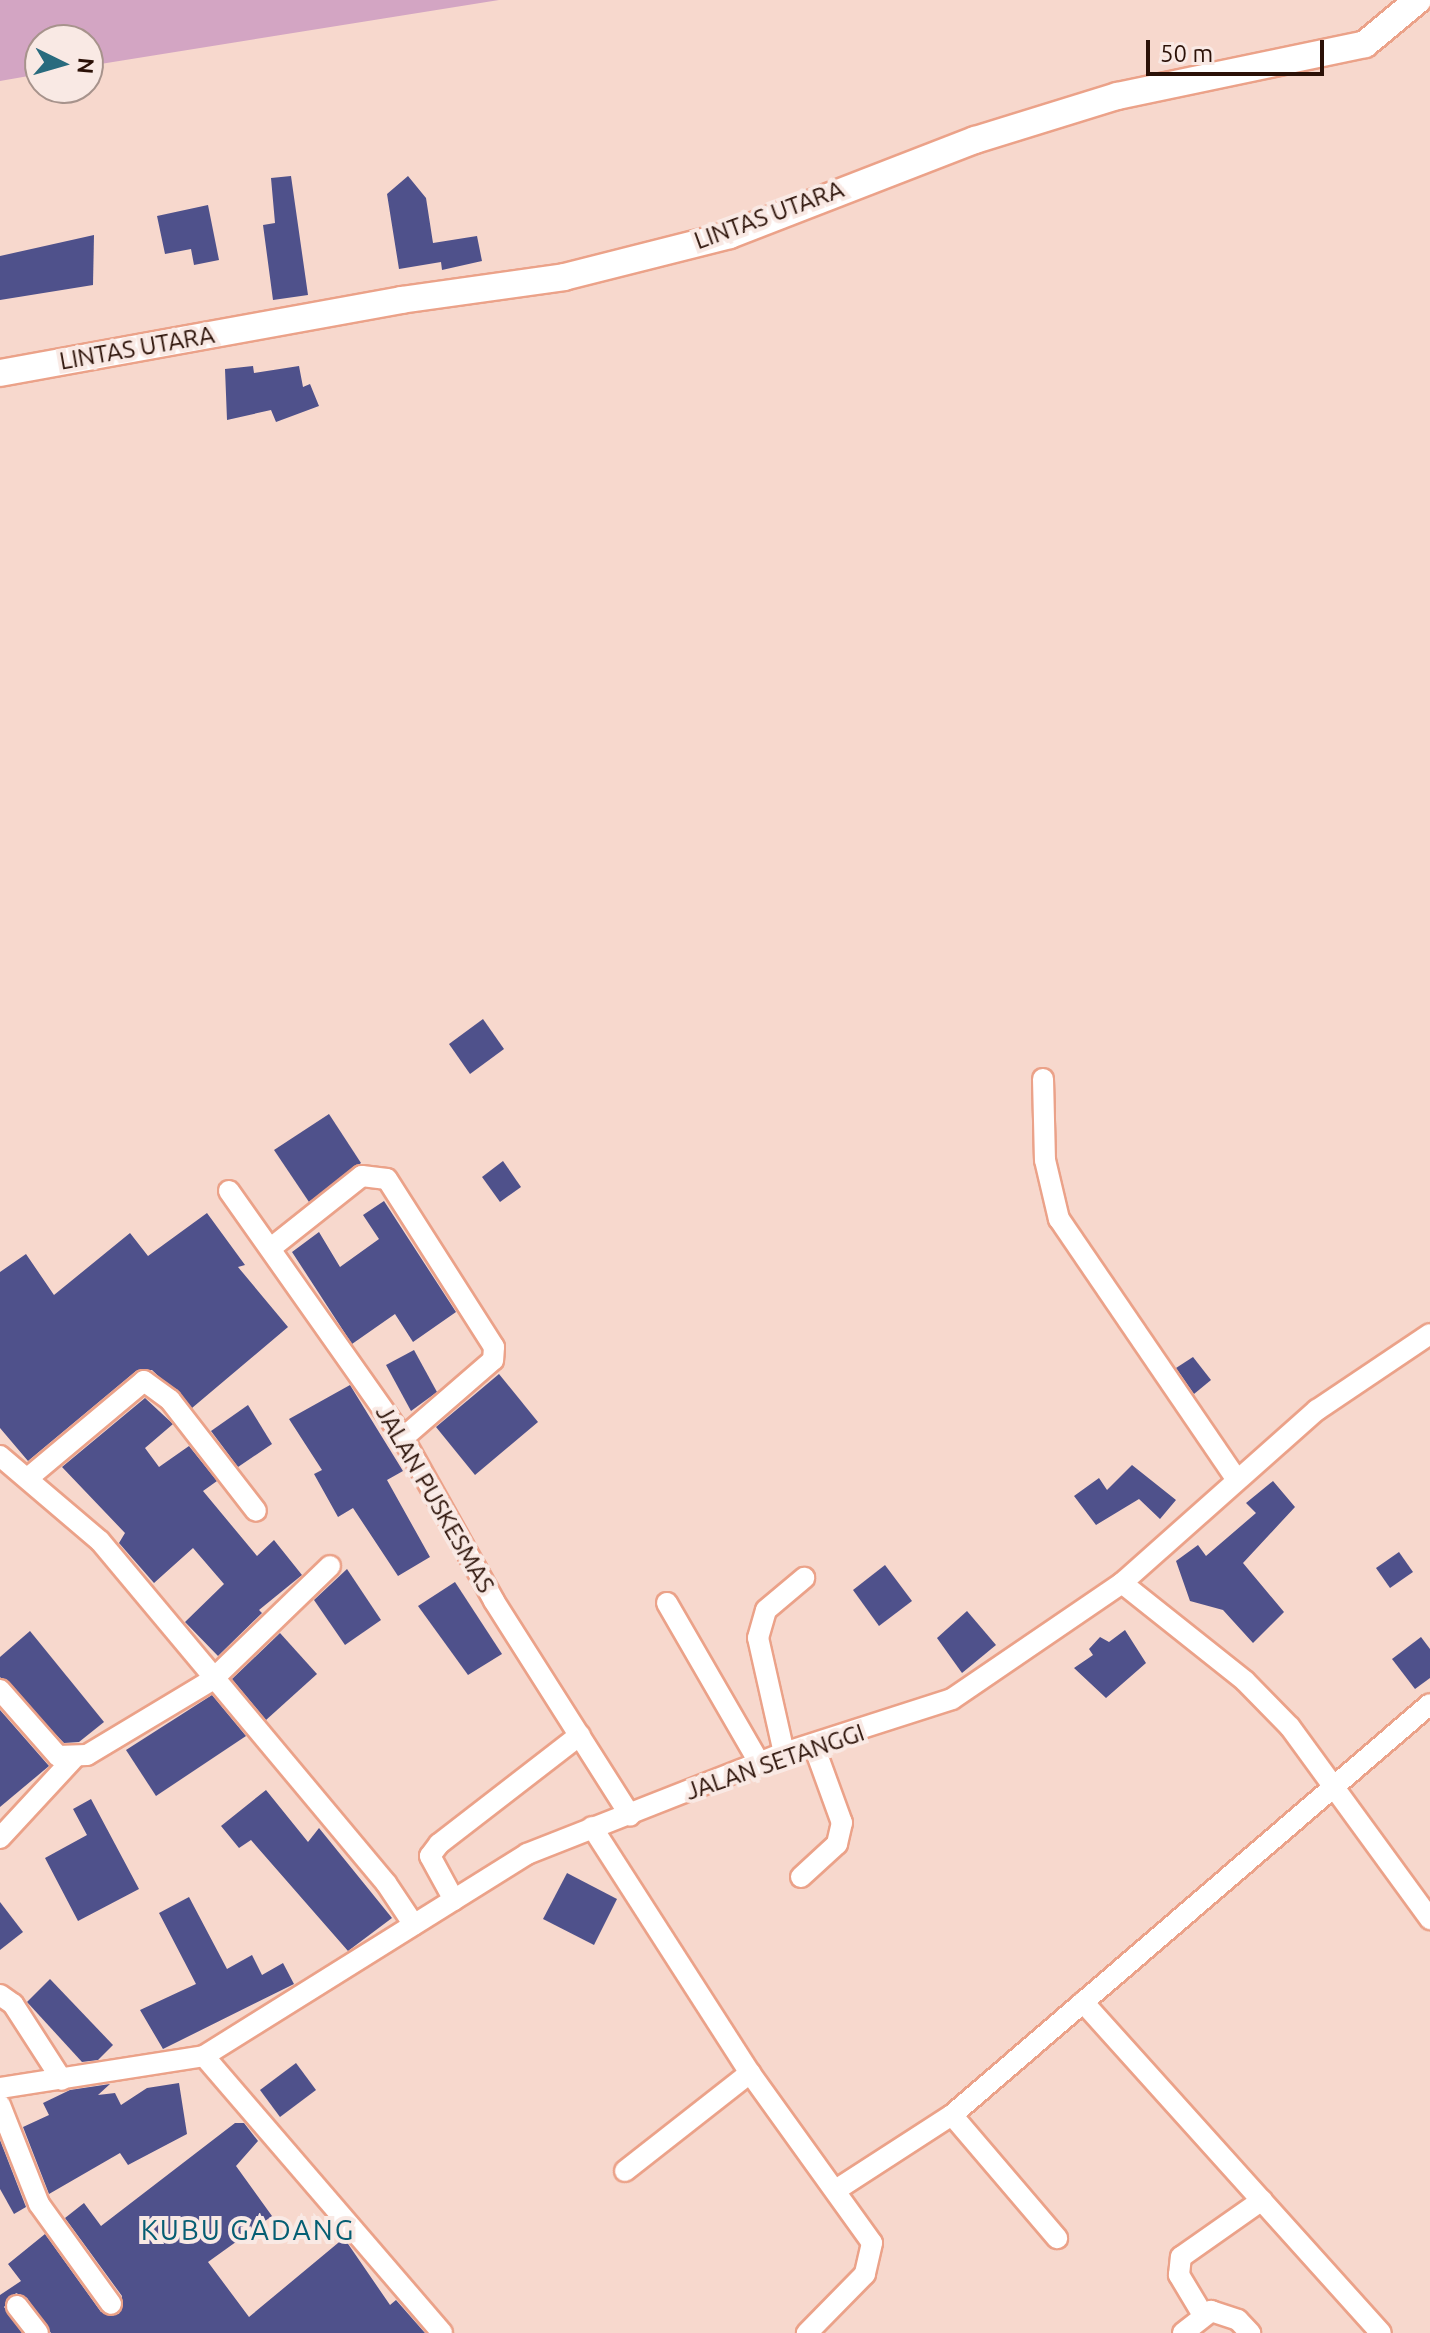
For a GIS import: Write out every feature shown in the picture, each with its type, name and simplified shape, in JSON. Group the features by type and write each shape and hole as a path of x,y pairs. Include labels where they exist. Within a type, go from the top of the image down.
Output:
{"street":[{"name":"LINTAS UTARA","path":"0,373 401,300 564,277 730,235 975,140 1117,96 1365,44 1418,0"},
{"path":"1043,1079 1045,1160 1059,1219 1235,1477"},
{"path":"271,1248 362,1176 387,1179 494,1347 493,1360 403,1438"},
{"name":"JALAN PUSKESMAS","path":"229,1191 403,1438 494,1601 630,1815"},
{"name":"JALAN SETANGGI","path":"0,2088 204,2056 527,1854 784,1753 814,1746 952,1699 1122,1583 1235,1477 1327,1402 1430,1334"},
{"path":"28,1478 144,1381 170,1400 256,1511"},
{"path":"0,1456 100,1541 212,1680 386,1883 414,1925"},
{"path":"0,1690 58,1756 74,1758 106,1748 212,1680 330,1566"},
{"path":"784,1753 758,1638 766,1610 804,1578"},
{"path":"1122,1583 1245,1681 1290,1727 1430,1919"},
{"path":"667,1603 760,1764"},
{"path":"839,2188 952,2115 1430,1704"},
{"path":"454,1900 430,1856 439,1844 580,1735"},
{"path":"801,1877 837,1844 842,1823 814,1746"},
{"path":"0,1838 74,1758"},
{"path":"592,1827 750,2073 839,2188 872,2243 873,2259 807,2333"},
{"path":"0,1995 13,2004 62,2080"},
{"path":"1083,2002 1381,2333"},
{"path":"204,2056 442,2333"},
{"path":"625,2171 750,2073"},
{"path":"0,2105 39,2204 111,2304"},
{"path":"952,2115 1057,2238"},
{"path":"1203,2315 1179,2275 1181,2257 1262,2200"},
{"path":"17,2306 38,2333"},
{"path":"1183,2333 1203,2315 1226,2314 1250,2333"}],"shaded area":[{"path":"0,0 499,0 104,63 104,24 24,24 24,77 0,81"}],"building":[{"path":"291,176 308,295 273,300 263,225 275,223 271,178"},
{"path":"408,176 426,198 433,243 477,236 482,261 442,270 441,262 399,269 387,194"},
{"path":"208,205 219,260 194,265 191,249 165,254 157,216"},
{"path":"94,235 93,285 0,300 0,256"},
{"path":"253,366 254,373 299,366 303,387 310,384 319,406 276,422 271,410 227,420 225,369"},
{"path":"483,1019 504,1049 470,1074 449,1044"},
{"path":"329,1114 361,1163 309,1202 274,1150"},
{"path":"503,1161 521,1187 500,1202 482,1177"},
{"path":"384,1201 456,1312 413,1342 395,1314 352,1344 292,1252 319,1232 340,1267 379,1239 363,1215"},
{"path":"207,1213 245,1265 238,1267 288,1327 192,1408 152,1370 136,1371 28,1461 0,1428 0,1272 26,1254 54,1295 130,1233 148,1256"},
{"path":"414,1350 437,1392 411,1411 386,1365"},
{"path":"1193,1357 1211,1380 1194,1394 1176,1368"},
{"path":"499,1374 538,1422 475,1475 436,1427"},
{"path":"350,1385 403,1471 387,1480 430,1557 398,1576 353,1508 338,1517 314,1474 322,1470 289,1419"},
{"path":"145,1398 173,1424 145,1448 159,1467 189,1446 217,1481 203,1491 257,1556 274,1540 302,1575 259,1610 262,1613 218,1656 185,1622 224,1584 193,1548 154,1583 119,1543 125,1533 62,1467"},
{"path":"248,1405 272,1444 238,1467 211,1431"},
{"path":"1132,1465 1176,1500 1160,1519 1139,1499 1096,1525 1074,1496 1099,1478 1107,1490"},
{"path":"1273,1481 1295,1507 1243,1563 1284,1612 1253,1643 1223,1610 1190,1601 1176,1561 1198,1545 1206,1556 1256,1513 1246,1503"},
{"path":"1399,1552 1413,1572 1390,1588 1376,1568"},
{"path":"885,1565 912,1601 879,1626 853,1590"},
{"path":"347,1569 381,1620 345,1645 314,1600"},
{"path":"455,1582 502,1654 468,1675 418,1606"},
{"path":"967,1611 996,1645 962,1673 937,1638"},
{"path":"1125,1630 1146,1663 1106,1698 1074,1668 1093,1655 1089,1649 1100,1637 1109,1642"},
{"path":"30,1631 104,1722 79,1742 64,1743 0,1677 0,1657"},
{"path":"280,1633 317,1674 266,1720 232,1679"},
{"path":"1421,1637 1430,1649 1430,1678 1415,1689 1392,1659"},
{"path":"212,1695 246,1736 156,1796 126,1750"},
{"path":"0,1710 49,1766 0,1807"},
{"path":"266,1790 308,1842 319,1828 392,1918 348,1951 251,1840 239,1848 221,1826"},
{"path":"91,1799 139,1889 78,1921 45,1858 87,1835 73,1809"},
{"path":"567,1873 617,1899 594,1945 543,1919"},
{"path":"189,1897 227,1969 252,1955 262,1975 283,1963 294,1984 163,2049 140,2010 196,1984 159,1913"},
{"path":"0,1902 23,1932 0,1950"},
{"path":"50,1979 113,2045 98,2060 82,2062 27,2002"},
{"path":"296,2063 316,2090 280,2117 260,2090"},
{"path":"179,2083 187,2134 128,2165 120,2153 49,2194 23,2127 49,2115 43,2103 70,2090 110,2084 98,2095 115,2093 121,2105 147,2088"},
{"path":"235,2123 244,2123 258,2141 236,2166 272,2216 208,2262 249,2317 344,2238 390,2305 396,2300 425,2333 51,2333 27,2298 16,2293 4,2307 22,2333 0,2333 0,2295 21,2281 8,2264 45,2234 101,2312 119,2314 122,2296 65,2218 84,2203 101,2226"},
{"path":"0,2140 26,2207 14,2214 0,2189"}],"district":[{"name":"KUBU GADANG","path":"248,2230"}]}
